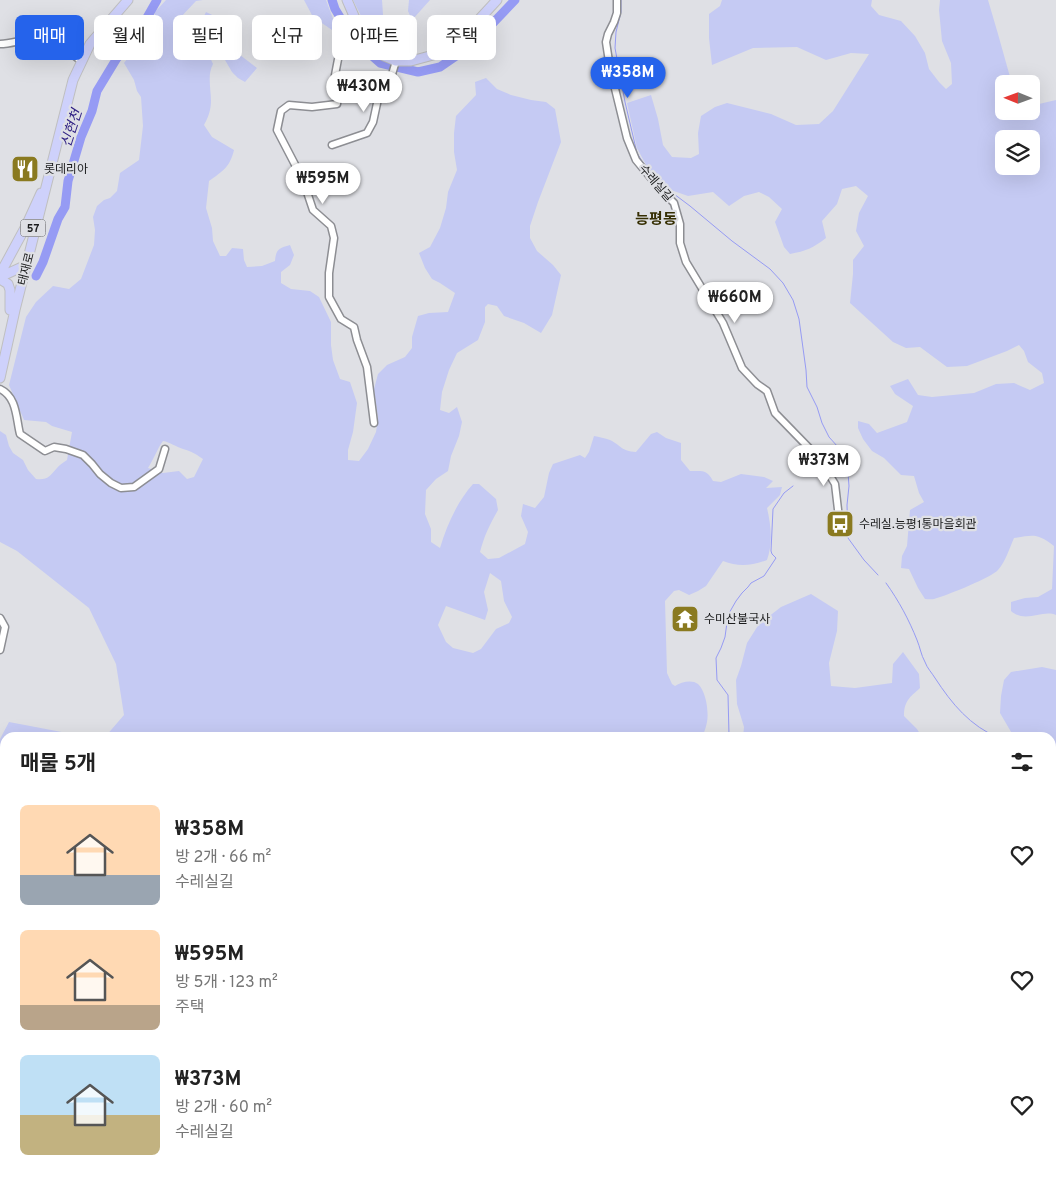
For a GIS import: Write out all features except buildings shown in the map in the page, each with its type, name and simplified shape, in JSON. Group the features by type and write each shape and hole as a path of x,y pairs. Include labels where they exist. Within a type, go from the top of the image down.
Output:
{"main road":[{"name":"태재로","path":"84,51 88,42 123,0"},
{"name":"태재로","path":"0,358 10,310 24,268 74,80 90,44 128,0"},
{"path":"347,0 351,15"},
{"path":"396,61 411,61 438,54 473,26 497,0"},
{"name":"태재로","path":"0,378 43,188 71,80 80,60"},
{"path":"0,276 43,188"},
{"path":"0,276 24,268"},
{"path":"0,276 8,284 10,290 10,310"}],"street":[{"name":"수레실길","path":"617,0 617,12 606,42 626,138 636,160 674,203 680,224 680,243 686,262 723,323 742,368 757,384 767,391 775,413 812,450 835,484 838,518 834,528"},
{"path":"0,44 15,42"},
{"path":"338,60 336,75 337,104 289,105 281,111 277,130 303,180 313,210 331,226 334,238 329,273 329,297 341,319 354,327 367,367 374,423"},
{"path":"332,145 367,133 373,122 379,94 390,81 396,61"},
{"path":"0,389 6,392 15,408 20,434 45,451 54,447 66,449 82,456 100,474 121,488 134,488 159,468 165,449"},
{"path":"0,618 5,627 0,650"}],"shaded area":[{"path":"166,0 203,0 196,1 183,15 173,15 173,60 211,60 213,64 210,77 211,101 208,117 204,125 212,137 234,150 225,168 209,181 206,208 212,228 213,241 220,256 226,256 232,248 243,249 247,267 262,266 275,261 279,250 290,245 294,255 290,265 281,272 281,283 291,289 310,291 319,297 331,322 333,360 340,379 350,382 357,403 353,432 348,450 348,460 359,461 368,449 376,432 378,418 374,389 378,374 387,365 405,357 412,348 412,337 418,316 429,313 448,312 455,293 432,279 419,253 430,247 440,228 446,208 448,192 457,170 454,152 456,116 476,95 475,82 486,78 497,89 511,95 546,102 555,109 561,142 530,226 530,238 537,251 561,275 552,315 541,333 524,323 504,316 497,306 488,304 485,307 485,322 478,340 457,353 442,392 440,410 449,413 457,407 462,422 448,471 436,479 426,490 425,514 431,529 431,542 440,548 457,506 473,484 479,484 496,499 498,510 483,541 480,552 488,559 499,558 525,544 528,532 521,516 523,504 535,508 544,497 553,464 580,455 585,458 594,436 610,440 624,449 636,452 651,434 657,432 666,438 681,443 681,460 690,471 704,472 709,474 713,481 721,482 741,474 764,477 773,481 766,488 782,487 780,495 767,508 771,534 767,560 745,565 723,561 706,586 689,595 679,590 674,591 665,601 667,673 672,684 675,686 690,681 696,682 701,687 705,696 708,713 704,732 109,732 124,715 116,664 89,608 17,551 0,542 0,431 6,435 13,453 23,460 28,470 36,479 48,477 67,460 72,432 52,426 46,422 24,420 9,385 26,317 36,302 53,286 69,289 81,279 94,245 95,230 93,217 97,206 117,191 120,173 139,160 143,126 141,97 124,63 126,60 163,60 163,15 155,15 155,12","holes":["163,441 203,459 194,477 187,479 179,471 163,473 148,468","490,573 501,581 504,601 512,617 509,623 496,629 481,649 473,653 453,648 446,642 438,625 446,606 485,620 488,610 484,592"]},
{"path":"304,0 326,0 332,16 332,30 322,23 322,15 312,15"},
{"path":"353,0 382,0 383,15 360,15"},
{"path":"409,0 430,0 416,15 410,15 408,11"},
{"path":"722,0 872,0 871,6 879,15 901,21 915,36 925,53 929,69 946,89 952,84 951,63 942,41 940,0 988,0 1009,75 995,75 995,120 1040,120 1040,104 1056,100 1056,615 1022,616 1011,611 1011,602 1038,597 1052,589 1054,546 1035,536 1014,538 1001,566 994,573 969,586 943,596 925,599 909,569 901,568 902,556 907,546 910,510 924,502 914,476 901,475 884,458 872,451 858,428 858,421 869,424 877,433 907,422 913,406 895,394 890,386 908,379 918,395 932,397 974,393 996,384 1014,383 1030,390 1044,383 1042,373 1028,362 1024,351 1019,345 967,366 947,367 920,347 906,348 893,342 850,303 853,260 864,246 856,231 859,213 868,196 856,186 842,189 837,204 822,221 826,238 809,249 790,254 784,247 775,222 782,209 769,197 759,192 744,196 729,206 713,192 688,196 671,190 646,165 637,148 627,103 651,95 663,145 672,157 691,158 699,154 698,133 701,116 715,107 727,103 771,114 796,125 819,124 833,111 869,54 851,53 826,60 797,47 753,48 712,65 709,14 720,6"},
{"path":"242,57 257,68 245,82 232,72 225,60 242,60"},
{"path":"811,594 838,611 837,631 829,663 831,686 855,688 892,683 893,664 903,652 919,674 920,688 906,703 904,716 919,732 744,732 744,727 737,704 736,680 747,643 759,624 781,607"},
{"path":"1042,667 1056,670 1056,732 1011,732 1000,713 1004,680 1011,672"},
{"path":"9,722 62,732 4,732"}],"waterway":[{"name":"신현천","path":"36,276 58,219 65,207 68,181 97,91 117,58 132,44 157,0"},
{"name":"신현천","path":"332,0 335,9 354,40 380,63 418,72 440,67 472,45 515,0"},
{"path":"621,0 615,48 637,153 645,166 670,191 770,269 783,283 793,300 799,319 807,387 829,437 847,461 849,486 847,505 848,538 878,575"},
{"path":"729,732 728,695 717,680 716,658 725,637 728,615 736,601 751,583 764,576 776,558 771,551 773,509 784,493 793,486"},
{"path":"886,583 907,618 922,657 941,688 970,721 987,732"}],"place":[{"name":"롯데리아","path":"25,169"},
{"name":"수레실.능평1통마을회관","path":"840,524"},
{"name":"수미산불국사","path":"685,619"}],"district":[{"name":"능평동","path":"656,219"}]}
